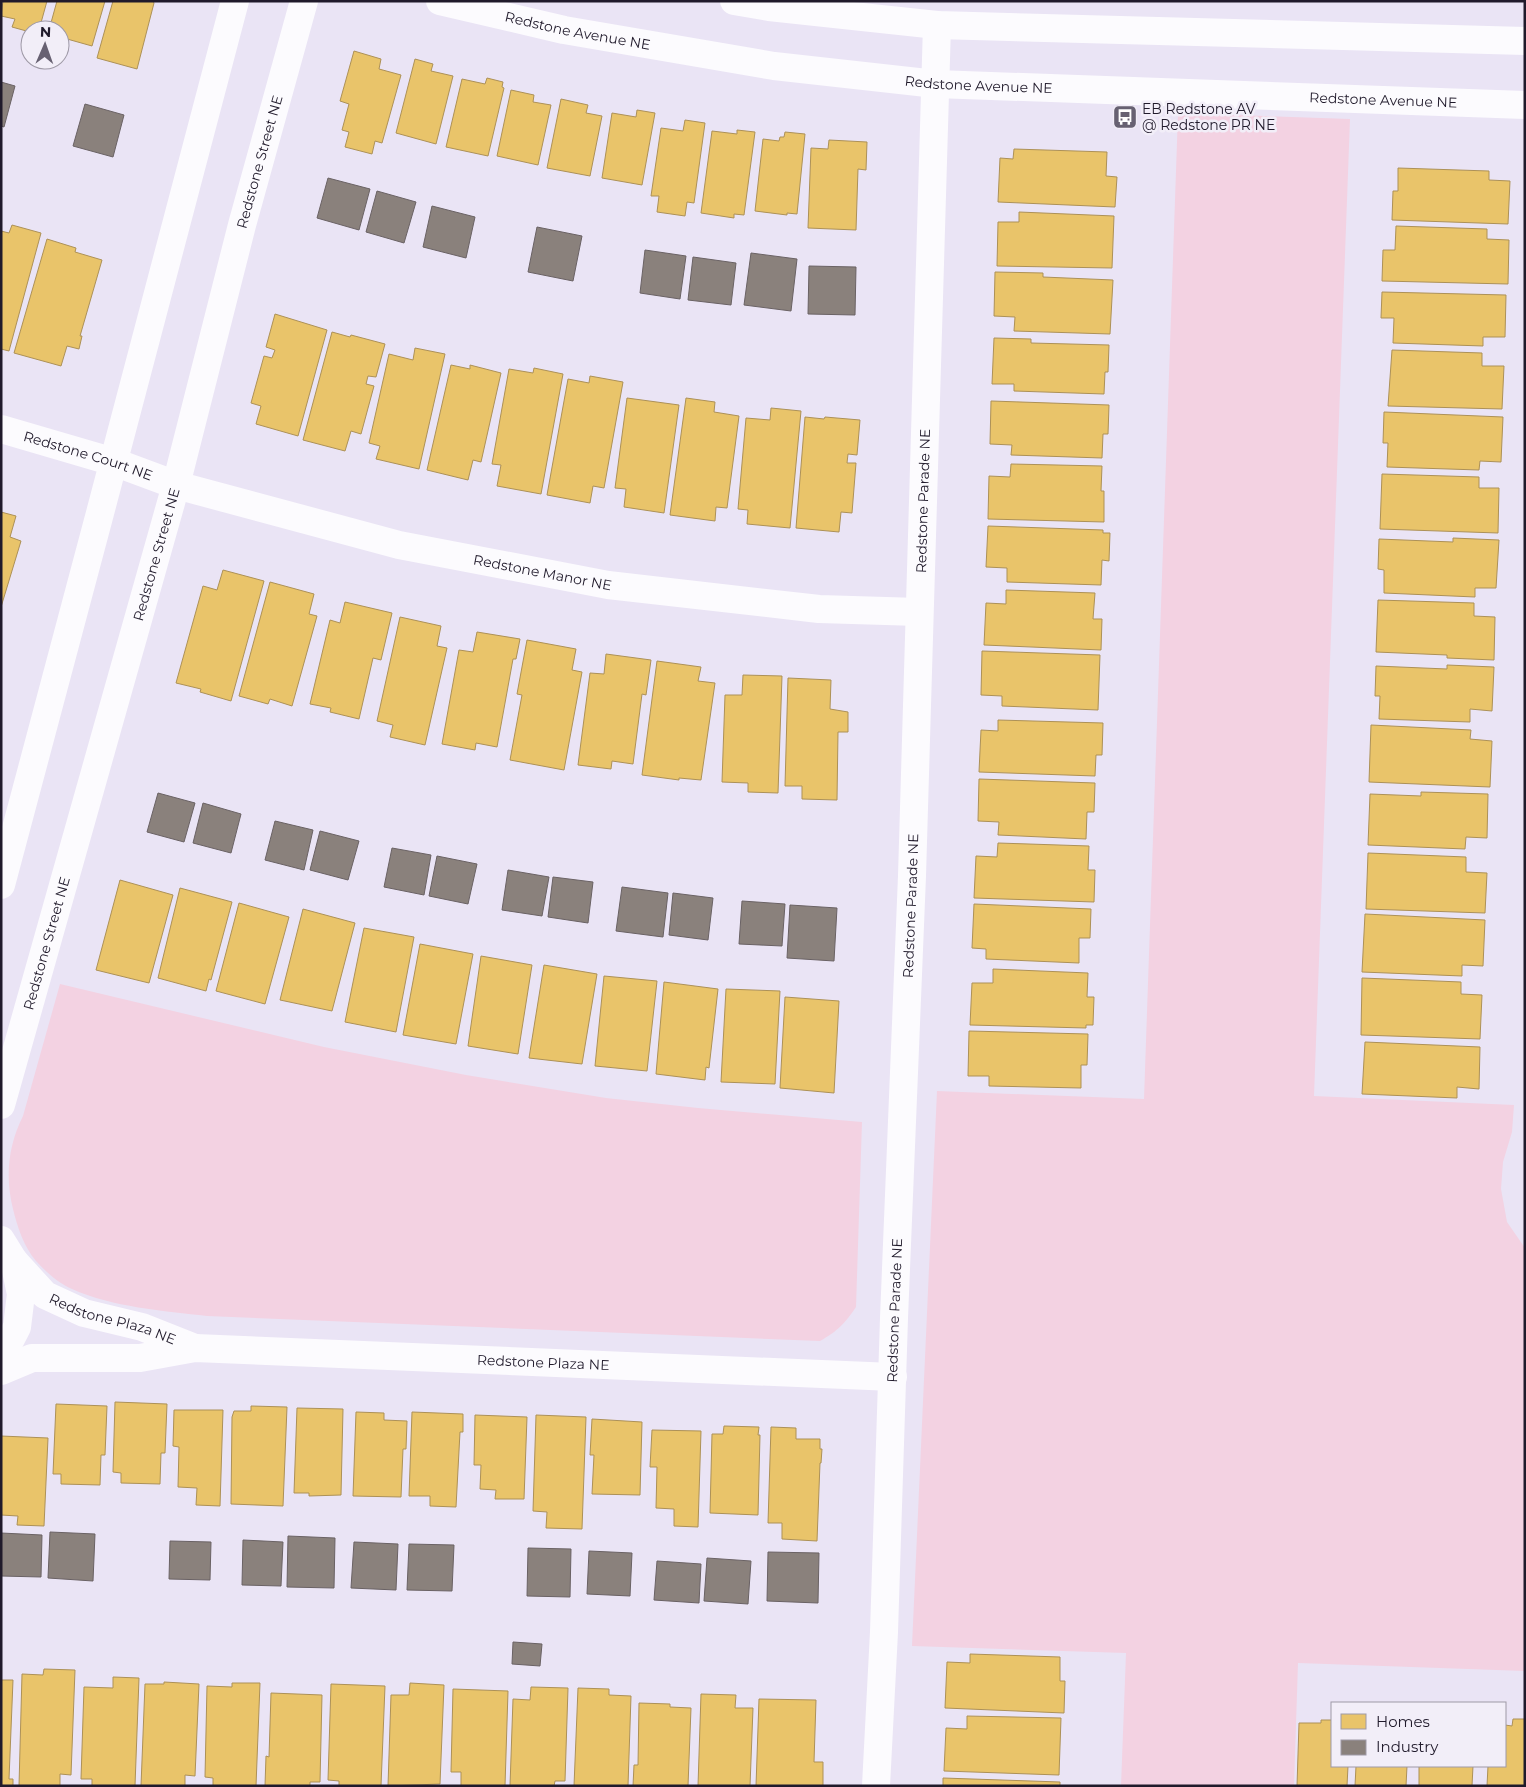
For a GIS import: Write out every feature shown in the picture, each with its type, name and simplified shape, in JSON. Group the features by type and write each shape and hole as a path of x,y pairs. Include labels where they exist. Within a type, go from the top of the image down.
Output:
{"street":[{"path":"1,885 235,1"},
{"name":"Redstone Street NE","path":"1,1105 176,485 242,226 304,1"},
{"name":"Redstone Avenue NE","path":"440,1 564,30 774,66 936,84 1525,105"},
{"path":"734,1 769,7 937,26 1525,41"},
{"name":"Redstone Parade NE","path":"876,1786 884,1632 912,876 937,26"},
{"name":"Redstone Court NE","path":"1,429 114,462 176,485"},
{"name":"Redstone Manor NE","path":"176,485 400,545 608,585 819,609 919,612"},
{"path":"1,1358 17,1327 21,1294 8,1250"},
{"name":"Redstone Plaza NE","path":"8,1250 45,1295 84,1313 142,1327 195,1348"},
{"name":"Redstone Plaza NE","path":"1,1371 32,1358 140,1358 195,1348 892,1377"}],"shaded area":[{"path":"1178,113 1350,119 1314,1096 1514,1105 1512,1132 1503,1162 1501,1189 1507,1222 1525,1248 1525,1671 1298,1663 1294,1786 1121,1786 1126,1653 912,1646 937,1091 1144,1099"},
{"path":"60,984 324,1047 466,1075 606,1098 862,1122 856,1307 841,1326 820,1341 207,1316 121,1304 72,1289 48,1273 36,1261 28,1249 13,1209 9,1185 11,1150 23,1116"}],"building: Homes":[{"path":"3,1 47,1 42,20 20,20 20,29 12,27 15,19 1,16"},
{"path":"57,1 105,1 92,46 70,40 70,20 52,20"},
{"path":"113,1 153,1 154,3 137,69 97,58"},
{"path":"354,51 381,59 379,69 401,75 382,143 375,141 372,154 345,147 349,132 342,130 349,104 340,101"},
{"path":"415,59 433,64 431,71 453,76 436,144 396,133"},
{"path":"487,78 503,82 502,87 504,88 488,156 446,147 462,79 485,84"},
{"path":"511,90 534,95 533,102 551,105 538,165 497,156"},
{"path":"561,99 588,105 586,113 602,116 590,176 547,168"},
{"path":"637,110 655,113 642,185 602,178 612,113 636,117"},
{"path":"685,120 705,123 694,203 687,202 685,216 657,212 659,196 651,196 661,128 683,131"},
{"path":"737,130 755,132 744,215 734,214 734,218 701,213 712,131 737,134"},
{"path":"785,132 805,134 797,214 787,213 787,215 755,211 763,139 779,141 780,137 784,137"},
{"path":"829,140 867,142 866,170 858,169 856,230 808,228 811,148 828,149"},
{"path":"1014,149 1107,152 1106,176 1117,177 1115,207 998,202 1000,158 1013,159"},
{"path":"1398,168 1489,171 1489,180 1510,181 1508,224 1392,220 1393,191 1398,191"},
{"path":"1019,212 1114,216 1112,268 997,266 998,222 1019,222"},
{"path":"12,225 41,233 9,351 1,349 1,231 9,233"},
{"path":"1396,226 1487,229 1487,239 1509,240 1508,284 1382,281 1383,250 1395,250"},
{"path":"47,239 76,248 75,252 102,260 80,336 82,336 79,349 67,346 61,366 14,353"},
{"path":"995,272 1043,273 1043,277 1113,280 1110,334 1014,331 1015,317 994,316"},
{"path":"1382,292 1506,295 1505,337 1483,337 1483,346 1393,343 1394,318 1381,318"},
{"path":"275,314 327,330 298,436 256,424 261,406 251,403 264,356 272,358 275,350 266,347"},
{"path":"332,332 385,344 376,377 368,376 366,384 374,386 361,434 351,431 345,451 303,440"},
{"path":"994,338 1031,339 1031,343 1109,345 1108,372 1105,372 1104,394 1014,391 1014,384 992,384"},
{"path":"415,348 445,354 419,469 376,459 380,446 369,443 389,354 413,360"},
{"path":"1392,350 1482,353 1482,366 1504,366 1502,409 1388,406"},
{"path":"451,365 470,369 470,365 501,373 481,462 473,460 468,480 427,470"},
{"path":"534,368 563,374 541,494 497,486 501,465 492,464 509,369 533,373"},
{"path":"590,376 623,382 604,488 593,486 590,503 547,495 568,379 589,383"},
{"path":"627,398 679,405 664,513 624,507 626,489 615,488"},
{"path":"686,398 715,402 714,412 739,416 727,508 716,507 715,521 670,515"},
{"path":"991,401 1109,405 1108,434 1103,434 1102,458 1011,455 1012,445 990,444"},
{"path":"771,408 801,411 790,528 747,524 748,510 738,509 746,418 770,420"},
{"path":"1384,412 1503,417 1501,462 1480,461 1479,470 1387,467 1388,443 1383,443"},
{"path":"805,417 860,420 857,455 848,454 847,463 856,463 852,513 841,512 839,532 796,528"},
{"path":"1011,464 1102,466 1101,491 1104,491 1104,522 988,519 989,476 1010,477"},
{"path":"1382,474 1479,477 1479,488 1499,488 1498,533 1380,529"},
{"path":"1,512 16,516 10,537 21,541 1,607"},
{"path":"988,526 1103,530 1103,533 1110,533 1109,561 1102,560 1101,585 1007,582 1007,568 986,567"},
{"path":"1453,538 1499,540 1496,588 1475,588 1475,597 1384,593 1384,570 1378,569 1379,539 1453,542"},
{"path":"223,570 264,581 231,701 200,692 201,689 176,683 203,586 217,590"},
{"path":"270,582 314,594 309,614 317,616 292,706 270,699 268,704 239,696"},
{"path":"1006,590 1095,593 1093,619 1102,619 1101,650 984,645 986,603 1006,604"},
{"path":"1378,600 1474,603 1474,616 1495,617 1494,660 1447,658 1447,655 1376,652"},
{"path":"345,602 392,613 381,660 373,658 359,719 330,712 331,708 310,704 330,620 340,623"},
{"path":"400,617 441,626 437,646 447,648 425,745 390,737 393,725 377,721"},
{"path":"477,632 520,639 516,659 513,659 497,747 476,743 475,750 442,744 459,650 473,652"},
{"path":"527,640 576,649 572,670 582,672 564,770 510,760 522,695 517,694"},
{"path":"982,651 1100,655 1098,710 1002,706 1002,696 981,695"},
{"path":"606,654 651,660 646,695 642,694 633,764 612,761 611,769 578,765 590,673 604,674"},
{"path":"657,661 701,667 698,681 715,683 701,780 679,778 679,780 642,775"},
{"path":"1447,665 1494,667 1492,711 1470,709 1470,722 1379,719 1380,696 1375,696 1376,666 1447,669"},
{"path":"743,675 782,676 778,793 748,792 748,783 722,782 725,695 742,695"},
{"path":"788,678 831,680 830,709 848,712 848,732 838,732 837,800 802,799 802,786 785,786"},
{"path":"998,720 1103,723 1102,755 1096,755 1095,776 979,772 981,730 998,731"},
{"path":"1371,725 1471,730 1470,739 1492,741 1490,787 1369,782"},
{"path":"979,779 1095,783 1094,812 1087,812 1086,839 998,835 999,822 978,821"},
{"path":"1421,792 1488,794 1487,838 1466,837 1465,849 1368,845 1370,794 1421,796"},
{"path":"998,843 1089,846 1088,870 1095,870 1094,902 974,898 976,856 997,857"},
{"path":"1368,853 1466,857 1466,872 1487,873 1485,913 1366,909"},
{"path":"120,880 173,895 149,983 96,970"},
{"path":"180,888 232,902 211,980 209,979 206,991 158,978"},
{"path":"239,903 289,917 265,1004 216,991"},
{"path":"974,904 1091,909 1090,938 1079,938 1079,963 986,959 986,949 972,948"},
{"path":"303,909 355,923 332,1011 280,1000"},
{"path":"1365,914 1485,920 1483,966 1462,965 1462,976 1362,972"},
{"path":"364,928 414,937 396,1032 345,1022"},
{"path":"420,944 473,954 456,1044 403,1035"},
{"path":"481,956 532,965 518,1054 468,1046"},
{"path":"544,965 597,974 582,1064 529,1058"},
{"path":"993,969 1088,973 1087,997 1094,997 1093,1025 1086,1025 1086,1028 970,1025 972,983 993,983"},
{"path":"604,976 657,981 647,1071 595,1066"},
{"path":"1362,978 1461,982 1461,994 1482,995 1480,1039 1361,1035"},
{"path":"664,982 718,989 709,1068 706,1067 705,1080 656,1074"},
{"path":"726,989 780,991 775,1084 721,1082"},
{"path":"785,997 839,1001 834,1093 780,1088"},
{"path":"969,1031 1088,1034 1087,1065 1081,1065 1081,1088 989,1086 989,1076 968,1076"},
{"path":"1365,1042 1480,1047 1479,1089 1457,1087 1457,1098 1362,1094"},
{"path":"115,1402 167,1404 165,1453 161,1453 160,1484 121,1483 121,1473 113,1472"},
{"path":"56,1404 107,1406 105,1455 101,1455 100,1485 61,1484 61,1474 53,1474"},
{"path":"251,1406 287,1407 283,1506 231,1504 232,1417 234,1411 251,1411"},
{"path":"297,1408 343,1409 341,1495 309,1496 309,1493 294,1493"},
{"path":"174,1410 223,1410 220,1506 196,1505 197,1488 178,1487 179,1447 173,1446"},
{"path":"356,1412 384,1413 384,1420 407,1421 406,1449 403,1449 401,1497 353,1496"},
{"path":"412,1412 463,1414 463,1432 460,1432 456,1507 430,1506 430,1496 409,1496"},
{"path":"475,1415 527,1417 524,1499 495,1499 496,1490 480,1489 481,1465 474,1465"},
{"path":"536,1415 586,1417 582,1529 546,1528 547,1512 533,1511"},
{"path":"592,1419 642,1422 640,1495 592,1494 594,1455 590,1455"},
{"path":"724,1426 759,1427 758,1515 710,1513 712,1434 723,1434"},
{"path":"771,1427 796,1428 796,1439 820,1439 820,1449 822,1449 817,1541 782,1539 782,1523 768,1523"},
{"path":"652,1430 701,1431 698,1527 674,1526 674,1509 656,1508 657,1467 650,1467"},
{"path":"1,1436 48,1438 44,1526 17,1525 18,1516 1,1515"},
{"path":"970,1654 1060,1657 1060,1681 1065,1681 1064,1713 945,1708 947,1662 970,1663"},
{"path":"44,1669 75,1670 71,1775 60,1774 60,1786 19,1786 22,1674 43,1675"},
{"path":"113,1677 139,1678 135,1786 92,1786 92,1779 81,1779 84,1687 113,1688"},
{"path":"1,1680 13,1680 9,1779 13,1779 13,1786 1,1786"},
{"path":"164,1682 199,1684 195,1776 185,1775 185,1786 141,1786 145,1684 164,1684"},
{"path":"232,1683 260,1683 256,1786 213,1786 213,1778 205,1777 207,1686 232,1687"},
{"path":"410,1683 444,1685 440,1784 388,1786 391,1695 409,1695"},
{"path":"331,1684 385,1686 381,1786 339,1786 339,1781 328,1780"},
{"path":"531,1687 568,1688 565,1781 555,1781 554,1786 510,1786 513,1699 530,1700"},
{"path":"578,1688 609,1689 609,1695 631,1696 628,1786 574,1786"},
{"path":"453,1689 508,1691 505,1786 461,1786 461,1772 451,1772"},
{"path":"271,1693 322,1695 320,1782 310,1782 310,1786 265,1786 266,1756 269,1757"},
{"path":"701,1694 736,1695 735,1708 753,1708 750,1786 698,1786"},
{"path":"759,1699 816,1700 814,1762 823,1762 823,1786 756,1786"},
{"path":"639,1703 670,1704 670,1707 691,1708 688,1786 633,1786 634,1765 638,1765"},
{"path":"967,1716 1061,1718 1059,1775 944,1771 946,1728 967,1729"},
{"path":"1513,1719 1525,1719 1525,1786 1487,1786 1488,1767 1506,1767 1506,1725 1512,1726"},
{"path":"1321,1720 1331,1720 1331,1767 1348,1767 1347,1786 1297,1786 1299,1723 1321,1723"},
{"path":"1356,1767 1407,1767 1406,1786 1355,1786"},
{"path":"1419,1767 1473,1767 1472,1786 1419,1786"},
{"path":"943,1778 1060,1782 1060,1786 943,1786"}],"building: Industry":[{"path":"1,82 15,86 4,127 1,126"},
{"path":"85,104 124,115 113,157 73,146"},
{"path":"328,178 370,189 359,230 317,218"},
{"path":"377,191 416,202 404,243 366,232"},
{"path":"432,206 475,217 466,258 423,247"},
{"path":"537,227 582,236 573,281 528,272"},
{"path":"645,250 686,256 680,299 640,293"},
{"path":"751,253 797,259 791,311 744,305"},
{"path":"693,257 736,263 731,305 688,300"},
{"path":"809,266 856,267 855,315 808,314"},
{"path":"158,793 195,803 184,842 147,832"},
{"path":"203,803 241,814 231,853 193,843"},
{"path":"275,821 313,830 304,870 265,860"},
{"path":"320,831 359,841 348,880 310,870"},
{"path":"392,848 431,855 424,895 384,887"},
{"path":"437,856 477,864 468,904 429,896"},
{"path":"508,870 549,877 542,916 502,910"},
{"path":"553,877 593,882 588,923 548,917"},
{"path":"622,887 668,893 663,937 616,931"},
{"path":"673,893 713,898 708,940 669,935"},
{"path":"742,901 785,904 782,946 739,944"},
{"path":"790,905 837,908 834,961 787,958"},
{"path":"50,1532 95,1534 93,1581 48,1578"},
{"path":"1,1533 42,1535 41,1577 1,1576"},
{"path":"288,1536 335,1538 334,1588 287,1587"},
{"path":"243,1540 283,1542 281,1586 242,1585"},
{"path":"170,1541 211,1542 210,1580 169,1579"},
{"path":"354,1542 398,1544 396,1590 351,1588"},
{"path":"409,1544 454,1545 452,1591 407,1590"},
{"path":"528,1548 571,1549 570,1597 527,1596"},
{"path":"589,1551 632,1553 630,1596 587,1594"},
{"path":"768,1552 819,1553 818,1603 767,1601"},
{"path":"707,1558 751,1561 748,1604 704,1601"},
{"path":"657,1561 701,1564 699,1603 654,1600"},
{"path":"513,1642 542,1644 540,1666 512,1664"}],"place":[{"name":"EB Redstone AV @ Redstone PR NE","path":"1125,117"}]}
